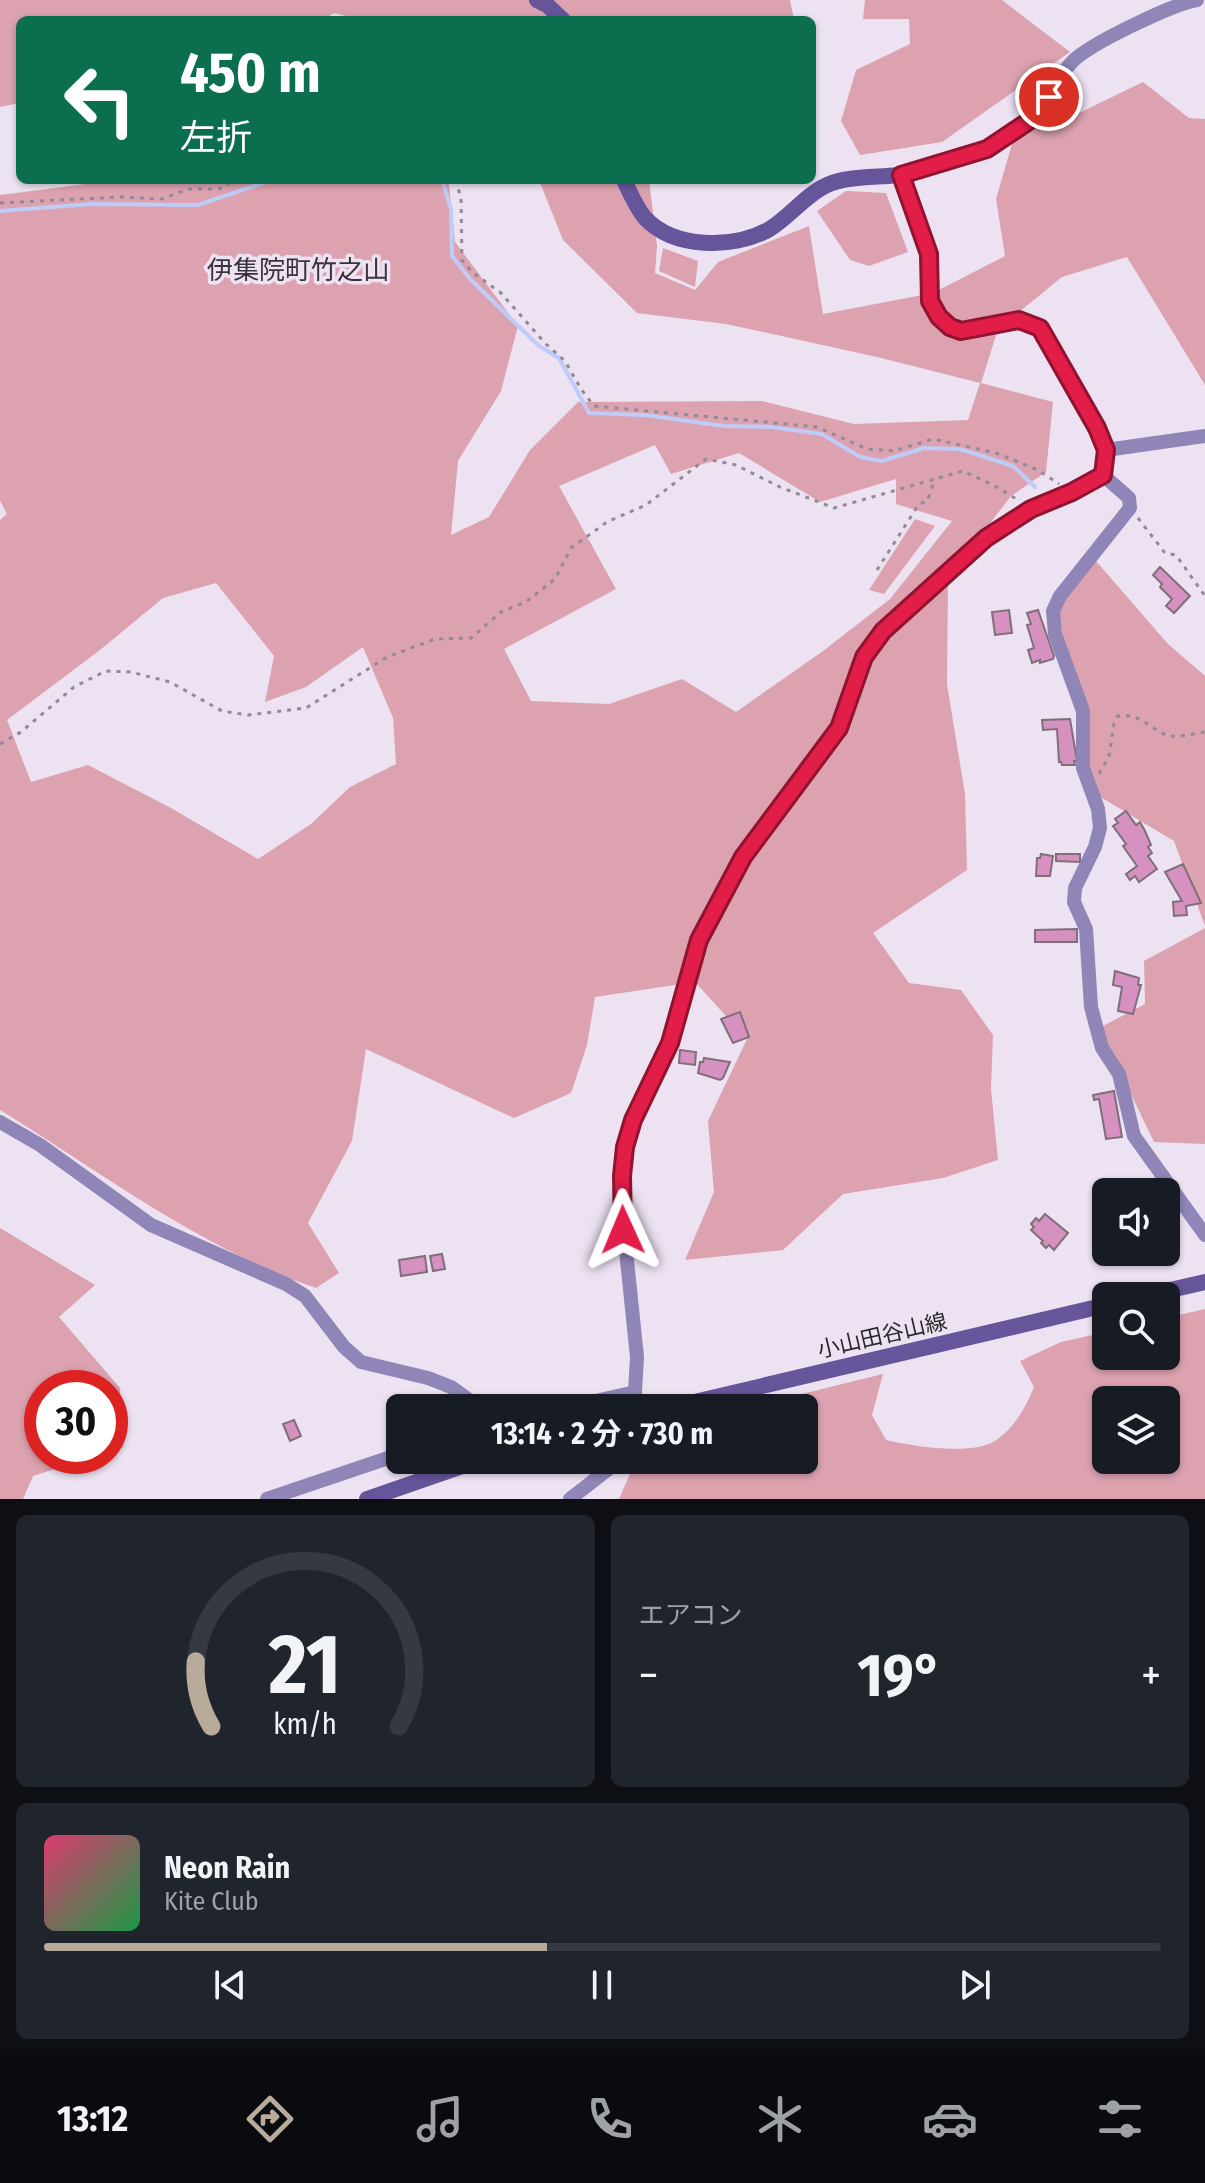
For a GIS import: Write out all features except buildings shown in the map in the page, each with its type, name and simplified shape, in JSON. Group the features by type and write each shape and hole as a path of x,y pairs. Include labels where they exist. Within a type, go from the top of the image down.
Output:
{"main road":[{"path":"537,0 559,16"},
{"path":"626,184 647,219 678,237 701,243 732,241 770,229 826,185 901,175"},
{"path":"1180,1288 1205,1282"},
{"name":"小山田谷山線","path":"728,1394 1092,1308"},
{"path":"367,1499 439,1474"}],"street":[{"path":"1103,475 1106,450 1097,428 1040,328 1019,320 961,331 950,327 939,317 930,301 929,254 901,175 987,149 1029,121 1073,61 1134,26 1197,0"},
{"path":"1106,450 1205,436"},
{"path":"626,1394 635,1392 637,1357 622,1212 625,1147 633,1120 670,1043 699,940 743,857 839,728 864,657 883,631 986,538 1031,509 1103,475"},
{"path":"1103,475 1129,498 1130,508 1060,596 1053,611 1055,634 1083,711 1083,768 1098,809 1100,828 1095,847 1075,888 1074,902 1086,929 1091,1007 1102,1048 1119,1074 1134,1136 1205,1235"},
{"path":"0,1122 40,1145 151,1225 286,1284 305,1296 344,1347 361,1362 440,1382 461,1394"},
{"path":"267,1499 386,1459"},
{"path":"570,1499 602,1474"}],"path":[{"path":"0,203 122,197 161,199 189,189 219,189 228,184"},
{"path":"456,184 461,197 462,260 472,272 501,293 565,361 594,406 817,427 867,449 894,451 933,439 996,453 1038,470 1072,492"},
{"path":"0,744 21,732 74,687 106,671 131,672 170,682 222,711 248,715 306,708 387,657 435,639 471,638 501,612 526,602 555,579 571,548 607,522 646,505 706,459 736,465 780,487 834,508 963,471 995,486 1031,509"},
{"path":"877,570 919,504 927,501 935,479"},
{"path":"1130,508 1165,553 1176,555 1205,596"},
{"path":"1090,787 1109,756 1118,716 1125,714 1148,723 1167,736 1205,732"}],"shaded area":[{"path":"0,0 790,0 793,16 346,16 334,13 329,16 16,16 16,104 0,107"},
{"path":"865,0 1002,0 1070,52 942,142 860,155 841,121 856,70 910,44 909,19 863,19"},
{"path":"1143,82 1189,118 1205,119 1205,385 1127,257 1062,277 998,329 981,383 1053,402 1046,472 1011,496 948,578 947,684 965,794 967,870 873,933 909,983 961,990 993,1035 991,1089 998,1160 943,1178 843,1194 783,1250 685,1260 714,1192 708,1121 747,1039 695,982 595,997 587,1045 571,1093 514,1118 366,1049 352,1141 308,1223 339,1273 316,1288 233,1253 193,1231 0,1110 0,520 7,514 0,501 0,195 86,184 448,184 455,242 518,326 501,391 458,461 451,535 489,517 530,450 578,402 762,401 854,424 968,420 980,383 726,324 637,313 563,240 541,184 649,184 657,246 655,273 695,290 718,262 809,226 823,314 933,293 1005,256 996,199 1014,137 1075,115","holes":["655,445 671,474 739,453 820,502 896,479 896,504 952,521 890,599 736,712 682,679 609,704 531,701 504,649 616,589 559,486","216,583 274,656 265,702 306,687 363,647 393,718 396,764 350,787 311,824 258,859 171,808 88,765 31,782 7,720 163,598"]},
{"path":"846,191 886,193 908,252 869,266 850,260 817,211"},
{"path":"663,248 698,261 695,287 659,271"},
{"path":"915,519 935,526 884,594 869,590"},
{"path":"1096,561 1168,644 1205,676 1205,926 1174,841 1092,792 1076,702 1052,633 1057,591"},
{"path":"1205,928 1205,1144 1154,1142 1099,1028 1145,1004 1144,961"},
{"path":"0,1228 95,1285 59,1317 105,1370 24,1370 24,1474 39,1474 33,1476 23,1499 0,1499"},
{"path":"1205,1309 1205,1499 619,1499 630,1474 818,1474 818,1394 802,1394 883,1374 872,1415 886,1440 959,1449 987,1444 998,1439 1015,1422 1034,1387 1020,1361 1061,1342 1092,1335 1092,1370 1180,1370 1180,1315"}],"waterway":[{"path":"0,211 91,204 198,205 260,184"},
{"path":"443,184 451,209 452,256 470,279 539,346 559,358 589,413 645,415 724,426 771,427 822,434 860,457 882,461 924,448 960,449 1013,466 1035,487"}],"district":[{"name":"伊集院町竹之山","path":"298,270"}],"route":[{"path":"623,1230 625,1147 633,1120 670,1043 699,940 743,857 839,728 864,657 883,631 986,538 1031,509 1103,475 1106,450 1097,428 1040,328 1019,320 961,331 950,327 939,317 930,301 929,254 901,175 987,149 1029,121 1049,97"}]}
